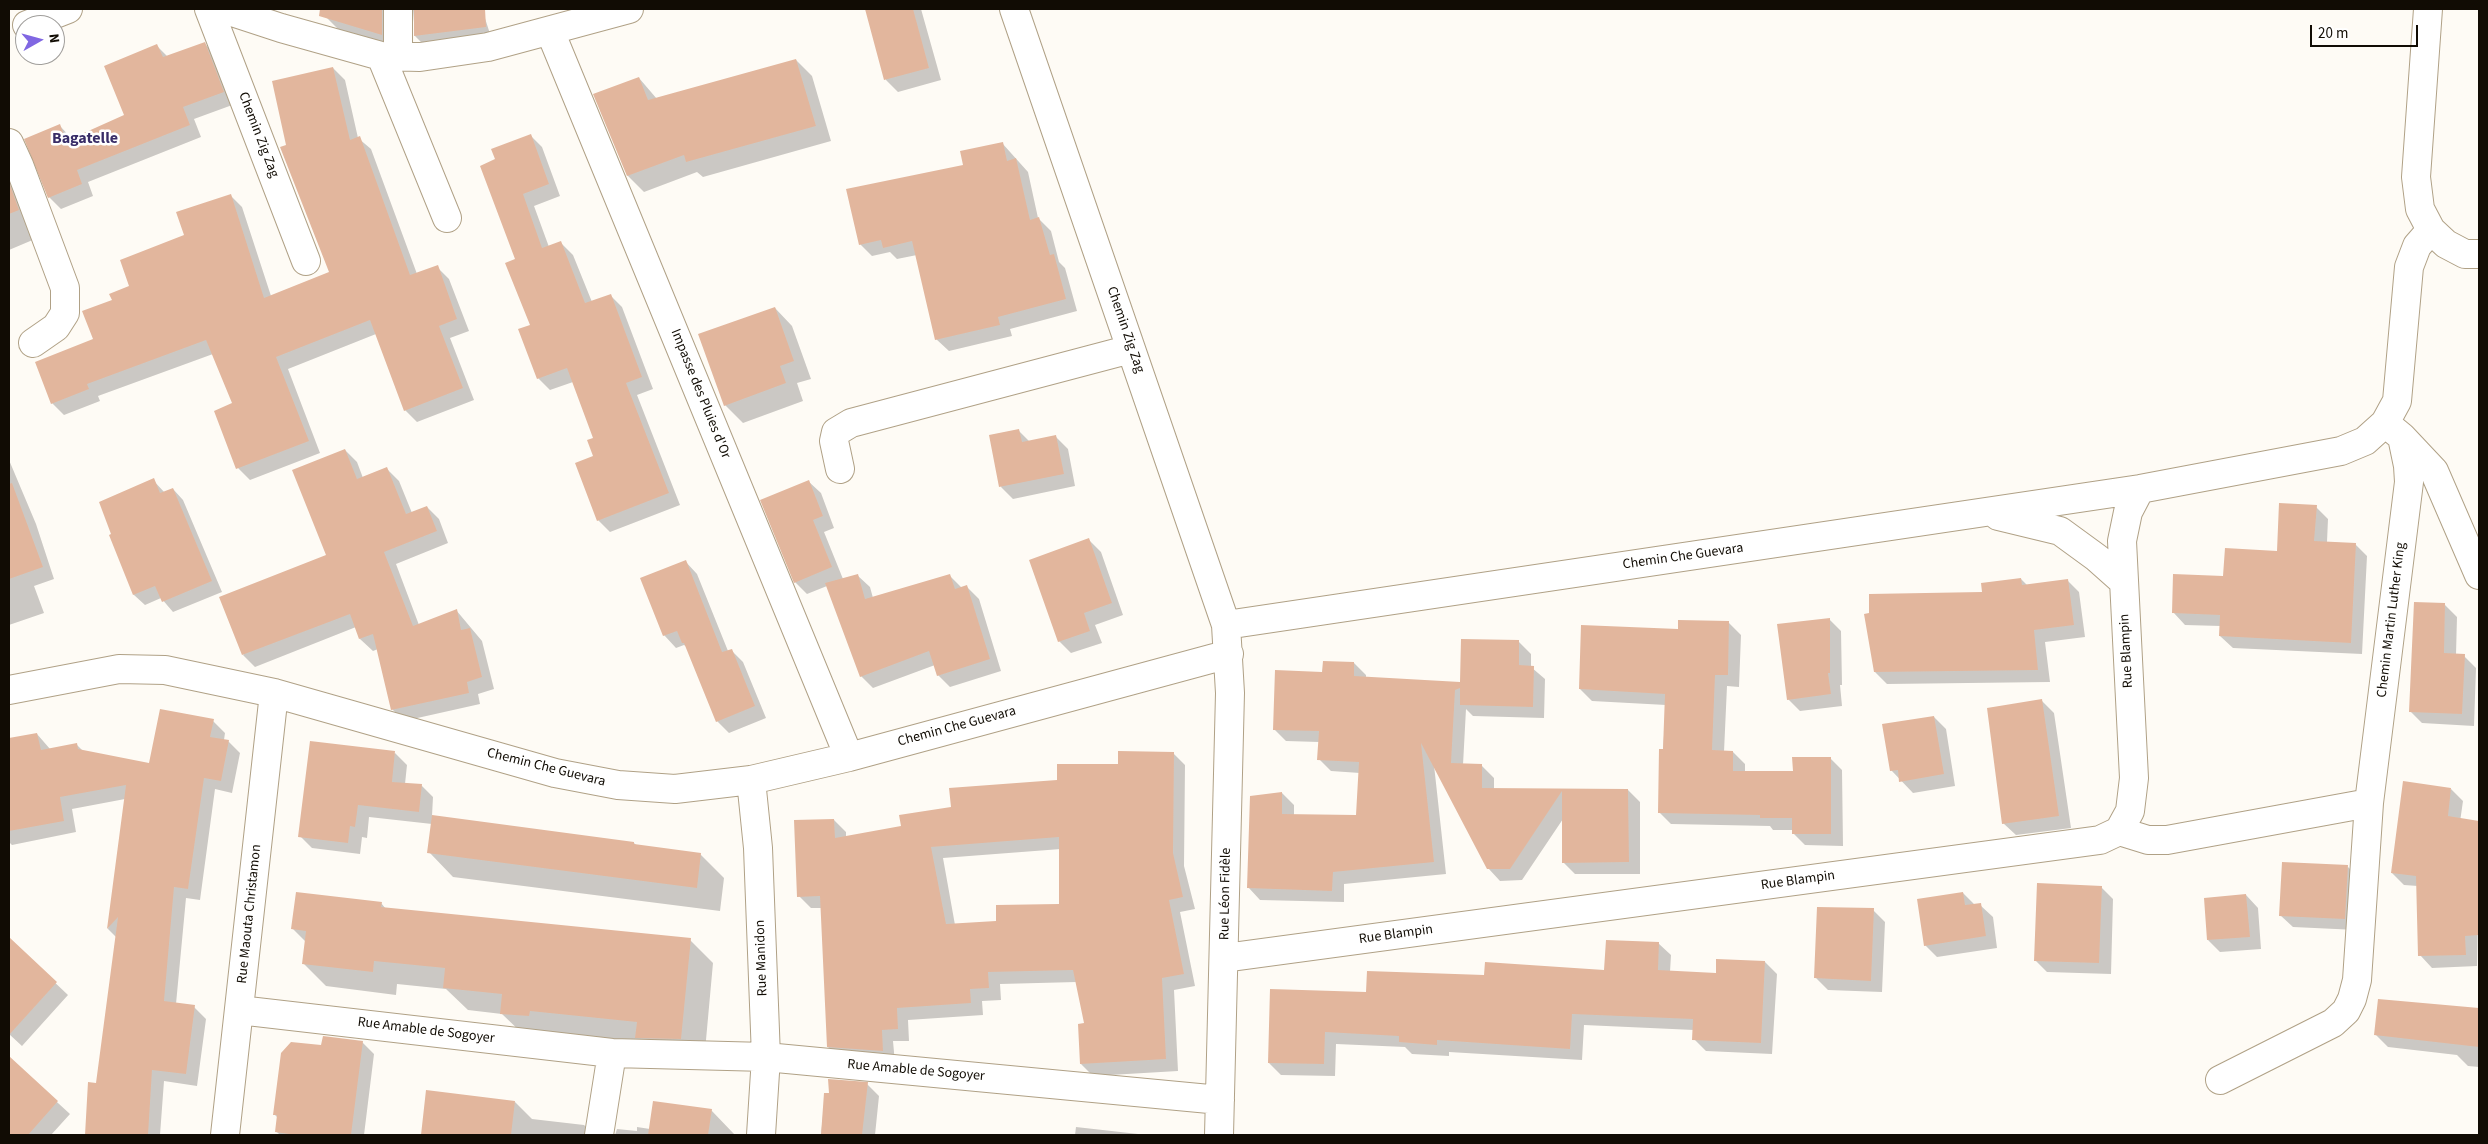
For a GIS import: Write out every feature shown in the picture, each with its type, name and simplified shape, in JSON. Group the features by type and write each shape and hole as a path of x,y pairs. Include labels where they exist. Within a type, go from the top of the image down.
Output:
{"street":[{"path":"52,15 68,9"},
{"name":"Chemin Zig Zag","path":"210,9 306,261"},
{"path":"223,9 281,28 390,56 420,57 452,54 550,31 629,9"},
{"path":"398,9 390,56 447,218"},
{"name":"Chemin Zig Zag","path":"1014,9 1226,625 1229,654"},
{"path":"2428,9 2416,177 2420,209 2431,230 2446,244 2465,254 2479,254"},
{"name":"Impasse des Pluies d'Or","path":"550,31 849,757"},
{"path":"9,143 19,165 64,288 65,313 56,327 33,343"},
{"path":"2393,430 2410,266 2416,246 2431,230"},
{"path":"840,469 834,442 836,432 851,423 1131,349"},
{"path":"2140,489 2341,451 2393,430"},
{"path":"2393,430 2434,471 2479,574"},
{"name":"Chemin Martin Luther King","path":"2220,1080 2333,1023 2346,1011 2352,999 2357,980 2369,803 2409,482 2408,466 2393,430"},
{"name":"Chemin Che Guevara","path":"1226,625 2140,489"},
{"name":"Rue Blampin","path":"1224,958 2100,840 2119,831 2130,811 2134,778 2122,541 2128,512 2140,489"},
{"path":"1986,512 2060,531 2097,558 2124,582"},
{"name":"Chemin Che Guevara","path":"9,690 119,669 165,670 274,693 555,773 618,785 676,789 751,780 849,757 1229,654"},
{"name":"Rue Léon Fidèle","path":"1219,1135 1230,693 1229,654"},
{"name":"Rue Maouta Christamon","path":"225,1135 274,693"},
{"name":"Rue Manidon","path":"751,780 758,848 766,1057 760,1135"},
{"path":"2119,831 2148,840 2167,840 2369,803"},
{"name":"Rue Amable de Sogoyer","path":"239,1010 612,1053 766,1057 1220,1100"},
{"path":"599,1135 612,1053"}],"building":[{"path":"320,9 382,9 382,35 319,16"},
{"path":"414,9 485,9 486,27 414,36"},
{"path":"865,9 913,9 929,68 884,80"},
{"path":"205,42 224,92 183,107 190,125 77,170 82,184 48,198 24,139 60,124 66,141 124,115 104,66 157,44 163,57"},
{"path":"796,59 816,126 686,162 684,155 627,176 593,94 639,77 648,100"},
{"path":"333,67 350,140 360,136 410,275 438,265 457,319 439,326 463,388 404,411 370,320 276,357 309,441 236,469 214,411 232,403 206,340 87,384 89,389 51,404 35,362 93,339 82,311 112,300 109,294 129,286 120,260 184,235 176,212 231,194 264,298 329,272 280,147 286,145 272,81"},
{"path":"531,134 549,184 523,194 542,248 561,241 585,303 611,294 642,377 626,383 669,493 597,521 575,463 593,456 587,440 593,438 567,368 537,379 518,329 530,325 505,263 515,259 480,166 495,159 491,149"},
{"path":"1003,142 1007,161 1016,158 1030,220 1039,217 1050,255 1054,254 1066,299 998,317 1000,325 935,340 912,241 883,248 881,240 859,245 846,189 963,165 960,151"},
{"path":"9,182 19,210 9,214"},
{"path":"775,307 794,361 780,366 786,383 724,406 698,334"},
{"path":"1019,429 1022,442 1056,435 1064,474 999,487 989,435"},
{"path":"345,449 357,479 387,467 406,514 427,506 437,531 384,552 413,626 457,609 461,630 470,628 482,677 467,682 469,693 391,710 373,634 359,639 350,614 242,655 219,597 326,555 292,470"},
{"path":"154,478 160,493 173,488 212,581 162,602 155,586 133,595 109,535 111,534 99,502"},
{"path":"809,480 823,516 813,520 832,567 794,583 760,500"},
{"path":"12,483 43,567 9,579 9,484"},
{"path":"2279,503 2317,505 2314,541 2356,543 2351,643 2219,636 2220,615 2172,613 2173,574 2223,576 2225,548 2277,551"},
{"path":"1089,538 1112,603 1084,613 1090,631 1058,642 1029,560"},
{"path":"686,560 722,652 732,649 755,706 716,722 684,643 682,643 677,631 663,636 640,578"},
{"path":"858,574 865,599 950,574 955,589 967,585 990,659 937,676 929,651 860,677 825,583"},
{"path":"2021,578 2022,585 2068,579 2074,625 2034,630 2038,670 1874,672 1864,614 1869,613 1869,594 1982,592 1981,583"},
{"path":"2414,602 2445,603 2444,653 2465,654 2462,714 2409,712"},
{"path":"1830,618 1830,673 1828,673 1831,694 1787,700 1777,624"},
{"path":"1678,620 1729,621 1728,675 1715,675 1712,750 1733,751 1733,771 1793,771 1792,757 1831,757 1831,834 1792,834 1792,818 1760,818 1760,815 1658,813 1659,749 1663,749 1665,694 1579,689 1581,625 1678,629"},
{"path":"1461,639 1519,640 1519,665 1534,666 1533,707 1460,705 1460,688 1455,690 1451,763 1482,764 1482,788 1628,789 1629,862 1562,863 1562,791 1510,869 1487,869 1421,743 1434,862 1333,872 1332,891 1247,888 1250,796 1282,792 1282,814 1356,815 1359,762 1317,760 1319,731 1273,730 1275,670 1322,672 1323,661 1354,662 1354,676 1460,682"},
{"path":"2042,699 2059,816 2002,824 1987,708"},
{"path":"160,709 214,719 210,737 229,740 221,781 204,778 188,889 174,887 164,1001 195,1005 186,1074 152,1070 148,1135 85,1135 88,1082 96,1083 118,917 107,929 126,785 60,797 64,821 9,831 9,738 37,733 41,750 77,743 78,749 149,763"},
{"path":"1934,716 1944,774 1899,782 1898,770 1890,771 1882,724"},
{"path":"310,741 395,751 392,782 422,784 419,812 358,805 355,827 350,826 348,843 298,837"},
{"path":"1118,751 1174,752 1173,853 1183,897 1169,900 1184,974 1162,978 1166,1059 1080,1064 1078,1024 1084,1023 1073,970 988,972 989,988 970,989 971,1003 897,1008 898,1029 882,1030 883,1051 827,1047 820,896 797,897 794,820 834,819 835,838 901,826 899,815 951,807 949,788 1057,780 1057,764 1118,764","holes":["1059,837 1059,904 996,905 996,921 946,924 931,847"]},
{"path":"2403,781 2451,788 2448,816 2479,821 2479,935 2465,936 2466,955 2418,956 2416,876 2391,873"},
{"path":"432,815 634,842 634,844 701,853 697,888 427,853"},
{"path":"2282,862 2348,865 2345,919 2279,916"},
{"path":"2037,883 2102,886 2099,963 2034,961"},
{"path":"296,892 382,902 381,907 691,938 681,1039 635,1038 637,1022 530,1011 529,1016 500,1014 502,994 443,988 445,968 374,961 373,972 302,964 306,931 291,929"},
{"path":"1963,892 1965,905 1981,903 1986,936 1924,946 1917,899"},
{"path":"2246,894 2250,937 2207,940 2204,898"},
{"path":"1817,907 1874,908 1871,981 1814,978"},
{"path":"9,937 57,982 9,1035"},
{"path":"1606,940 1659,942 1658,970 1716,973 1716,959 1765,961 1761,1043 1692,1040 1693,1019 1572,1014 1570,1049 1437,1040 1437,1045 1399,1042 1399,1036 1325,1032 1324,1064 1268,1063 1270,989 1366,992 1367,971 1484,975 1485,962 1604,970"},
{"path":"2378,999 2479,1008 2479,1047 2374,1035"},
{"path":"323,1036 363,1041 351,1135 296,1135 275,1132 277,1115 273,1115 281,1053 291,1042 321,1045"},
{"path":"9,1056 58,1101 28,1135 9,1135"},
{"path":"828,1079 868,1082 862,1135 821,1135 824,1093 829,1093"},
{"path":"426,1090 515,1101 511,1135 421,1135"},
{"path":"653,1101 712,1109 708,1135 648,1135"}],"district":[{"name":"Bagatelle","path":"85,139"}]}
